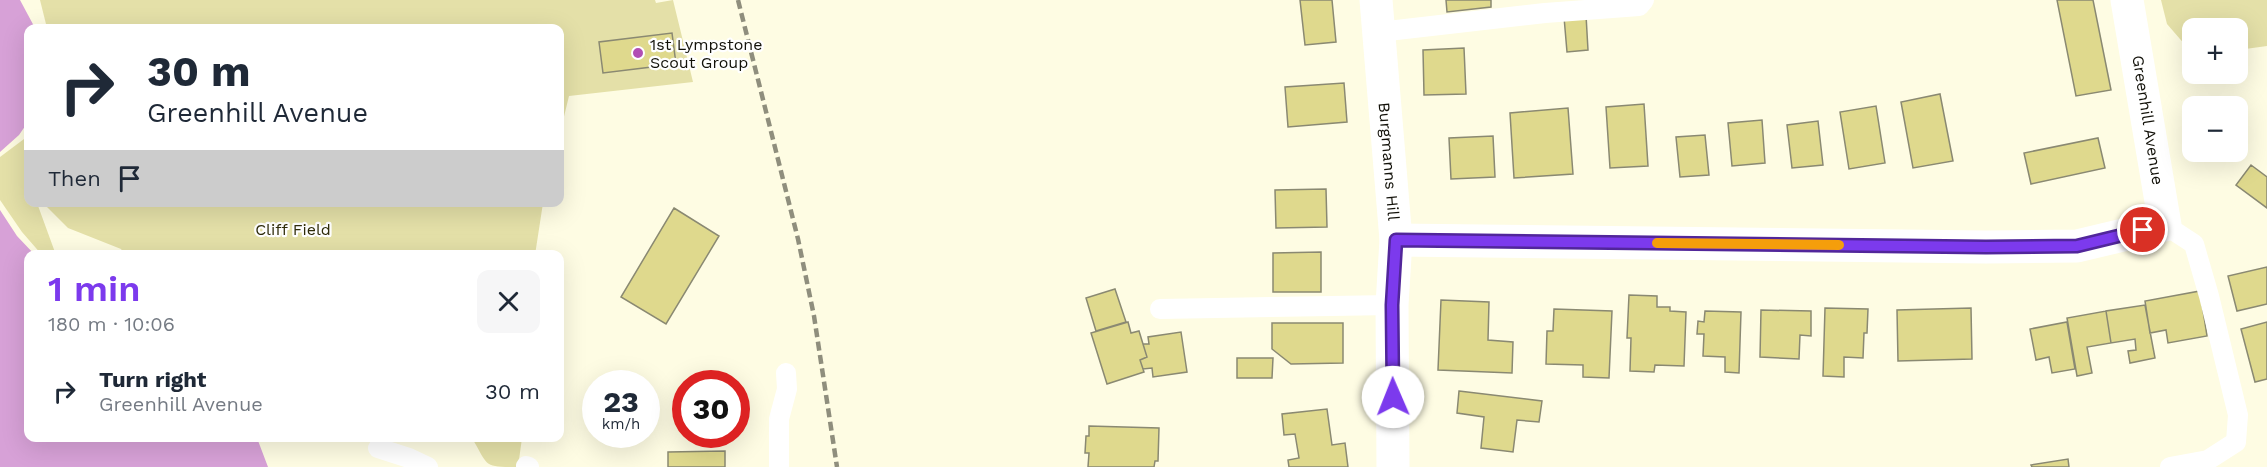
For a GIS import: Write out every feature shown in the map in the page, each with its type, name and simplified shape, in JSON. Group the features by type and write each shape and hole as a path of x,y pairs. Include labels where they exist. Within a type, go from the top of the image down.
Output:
{"street":[{"name":"Greenhill Avenue","path":"2127,0 2165,225"},
{"name":"Burgmanns Hill","path":"1377,16 1396,240 1392,305 1394,467"},
{"path":"1396,240 1986,247 2077,246 2165,225"}],"lane":[{"path":"1377,16 1545,13 1639,6 1644,0"},
{"path":"2165,225 2194,244 2238,415 2236,442 2208,460 2170,467"},
{"path":"1160,309 1392,305"},
{"path":"779,467 779,419 787,389 786,373"},
{"path":"378,448 428,467"}],"green space":[{"path":"40,0 655,0 656,3 673,0 693,82 569,96 564,117 564,24 46,24"},
{"path":"2161,0 2267,0 2267,46 2248,49 2248,18 2182,18 2182,41 2167,24"},
{"path":"24,139 24,207 38,207 54,250 38,250 0,200 0,157"},
{"name":"Cliff Field","path":"47,207 542,207 536,250 122,250 68,228"},
{"path":"474,442 521,442 518,467 498,467 488,463"}],"shaded area":[{"path":"0,0 20,0 33,24 24,24 24,128 0,152"},
{"path":"0,210 17,236 30,250 24,250 24,442 259,442 268,467 0,467"}],"building":[{"path":"1300,0 1332,0 1336,42 1305,45"},
{"path":"1446,0 1491,0 1491,7 1447,12"},
{"path":"2057,0 2093,0 2111,90 2076,96"},
{"path":"1586,15 1588,50 1567,52 1564,17"},
{"name":"1st Lympstone Scout Group","path":"672,33 676,64 603,73 599,42"},
{"path":"1464,48 1466,94 1424,95 1423,50"},
{"path":"1344,83 1347,122 1288,127 1285,87"},
{"path":"1940,94 1953,161 1913,168 1901,102"},
{"path":"1644,104 1648,166 1610,168 1606,107"},
{"path":"1876,106 1885,163 1849,169 1840,112"},
{"path":"1568,108 1573,174 1514,178 1510,113"},
{"path":"1762,120 1765,163 1732,166 1728,123"},
{"path":"1818,121 1823,165 1792,168 1787,125"},
{"path":"1705,135 1709,175 1680,177 1676,137"},
{"path":"1493,136 1495,177 1451,179 1449,138"},
{"path":"2098,138 2105,168 2031,184 2024,153"},
{"path":"2251,165 2267,177 2267,208 2236,185"},
{"path":"1326,189 1327,227 1276,228 1275,190"},
{"path":"674,208 719,236 666,324 621,297"},
{"path":"1321,252 1321,292 1273,292 1273,253"},
{"path":"2267,267 2267,304 2237,311 2228,276"},
{"path":"1115,289 1126,322 1096,331 1086,298"},
{"path":"2200,291 2207,336 2168,343 2166,330 2150,333 2145,301"},
{"path":"1629,295 1657,296 1657,307 1670,307 1670,311 1686,312 1684,366 1655,365 1654,372 1630,371 1631,338 1627,338"},
{"path":"1441,300 1489,302 1488,340 1513,342 1512,373 1438,370"},
{"path":"2145,305 2155,358 2130,363 2128,351 2136,350 2135,339 2111,343 2106,311"},
{"path":"1825,308 1868,309 1863,358 1844,357 1844,377 1823,376"},
{"path":"1971,308 1972,359 1898,361 1897,310"},
{"path":"1554,309 1612,311 1609,378 1583,377 1583,365 1546,364 1547,331 1553,331"},
{"path":"1761,310 1811,311 1811,336 1800,335 1799,359 1760,357"},
{"path":"1705,311 1741,312 1739,373 1725,372 1725,357 1703,356 1704,334 1697,334 1698,321 1704,322"},
{"path":"2106,311 2111,343 2087,347 2092,373 2077,376 2067,318"},
{"path":"1128,322 1131,333 1139,331 1147,357 1140,360 1144,372 1107,384 1091,333"},
{"path":"2067,322 2075,369 2052,373 2049,357 2036,360 2030,329"},
{"path":"2267,322 2267,379 2255,382 2241,329"},
{"path":"1272,323 1343,323 1343,363 1291,364 1272,349"},
{"path":"1181,332 1187,372 1153,377 1152,368 1143,369 1140,360 1147,357 1143,344 1149,344 1148,337"},
{"path":"1237,358 1273,358 1272,378 1237,378"},
{"path":"1459,391 1542,401 1539,422 1517,420 1513,452 1481,448 1484,417 1457,413"},
{"path":"1327,409 1332,445 1345,443 1348,467 1289,467 1288,460 1299,458 1295,434 1284,435 1282,414"},
{"path":"1089,426 1159,428 1158,461 1155,461 1154,467 1088,467 1089,453 1085,453"},
{"path":"725,451 725,467 668,467 668,452"},
{"path":"2068,459 2069,467 2032,467 2031,465"}],"railway":[{"path":"738,0 798,239 814,316 837,467"}],"slow traffic":[{"path":"1657,243 1839,245"}],"place":[{"name":"1st Lympstone Scout Group","path":"638,53"}],"route":[{"path":"1393,397 1392,305 1396,240 1986,247 2077,246 2143,230"}]}
